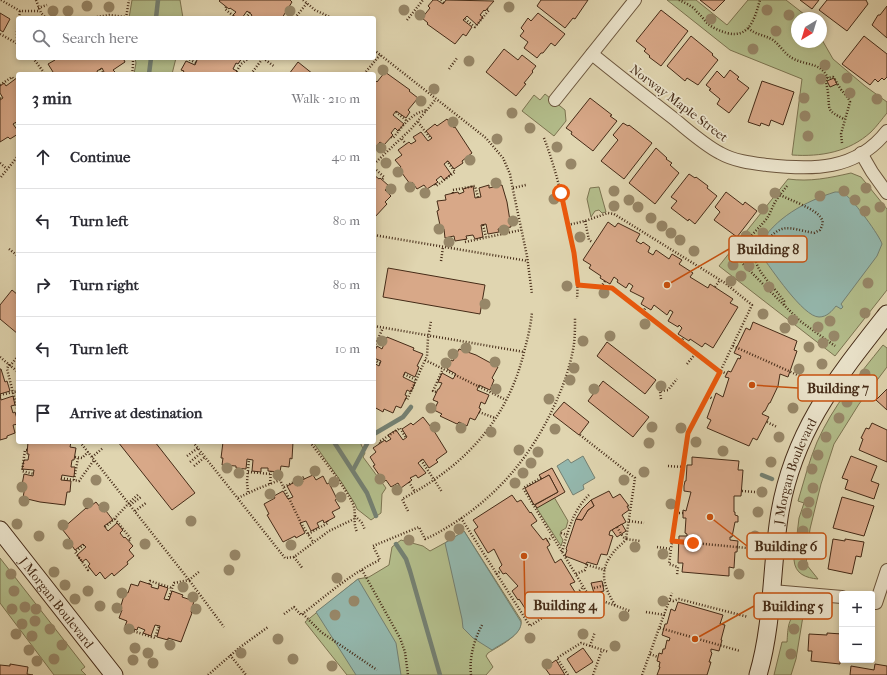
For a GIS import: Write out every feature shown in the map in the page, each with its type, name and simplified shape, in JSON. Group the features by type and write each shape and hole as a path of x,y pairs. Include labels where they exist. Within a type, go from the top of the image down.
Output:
{"street":[{"path":"556,100 635,0"},
{"name":"Norway Maple Street","path":"592,54 704,143 727,156 750,162 791,167 821,167 841,163 861,153 876,143 887,132"},
{"path":"861,153 887,193"},
{"name":"J Morgan Boulevard","path":"758,675 767,635 780,514 788,478 798,449 811,421 830,388 887,314"},
{"name":"J Morgan Boulevard","path":"0,530 114,675"},
{"path":"878,604 887,570"},
{"path":"772,592 839,597"}],"path":[{"path":"1,0 20,11 39,9 47,5"},
{"path":"36,0 39,9 44,16"},
{"path":"126,16 129,0"},
{"path":"303,0 317,12 327,16"},
{"path":"407,20 423,0"},
{"path":"441,0 444,3"},
{"path":"679,0 695,9 709,24 720,31 736,34 743,32 748,28 755,17 760,0"},
{"path":"297,16 307,3"},
{"path":"226,7 225,9 234,16"},
{"path":"464,19 475,27 489,10 487,9"},
{"path":"19,16 20,11"},
{"path":"247,16 250,12"},
{"path":"103,16 115,16"},
{"path":"748,28 755,33 775,41 792,58 822,68 828,78 826,80 828,107 834,114 844,119"},
{"path":"0,34 16,43"},
{"path":"376,52 493,144 504,161 510,174 513,188 528,261 532,294"},
{"path":"376,60 380,55"},
{"path":"449,69 457,58"},
{"path":"35,60 44,72"},
{"path":"132,60 132,72"},
{"path":"191,60 196,63"},
{"path":"236,72 240,63 245,60"},
{"path":"252,72 262,60"},
{"path":"266,60 275,67"},
{"path":"366,72 376,60"},
{"path":"0,85 12,77 14,80"},
{"path":"828,78 834,78 849,99 850,106 844,119 841,134 842,142"},
{"path":"376,162 402,139 436,99"},
{"path":"391,137 393,138 407,121 417,112 428,110"},
{"path":"396,112 407,121"},
{"path":"418,122 431,139"},
{"path":"544,138 556,175 576,262 578,285 577,299"},
{"path":"402,139 406,144"},
{"path":"1,177 16,158"},
{"path":"435,184 436,186 455,172 447,161"},
{"path":"0,163 7,169"},
{"path":"376,170 384,177 382,180"},
{"path":"513,188 526,185"},
{"path":"453,193 453,190 475,186 478,197"},
{"path":"787,186 767,218 744,247 741,258 742,263 800,321 835,346"},
{"path":"780,195 817,214 822,220 820,230 814,233 793,228 783,228 777,230 757,253 755,260 757,266 784,301 784,306"},
{"path":"568,225 610,213 615,214 720,280 752,305 721,372 688,433 671,549 670,564 678,567 677,575"},
{"path":"585,221 589,240 592,241"},
{"path":"483,225 486,237"},
{"path":"636,232 638,228"},
{"path":"465,239 466,242 521,230"},
{"path":"376,235 528,261"},
{"path":"441,261 443,247"},
{"path":"9,249 16,254"},
{"path":"715,287 720,280"},
{"path":"601,287 605,281"},
{"path":"578,285 612,288 681,342 721,372 726,374"},
{"path":"643,312 646,307"},
{"path":"408,511 402,499 434,480 464,456 478,441 495,418 515,382 524,352 532,312"},
{"path":"303,614 362,570 380,560 373,546 419,528 426,539 461,518 480,504 514,472 541,434 566,378 573,346 576,317"},
{"path":"405,399 407,400 428,351 428,335 431,321"},
{"path":"376,326 524,352"},
{"path":"376,343 383,328"},
{"path":"681,342 684,337"},
{"path":"733,346 802,376"},
{"path":"687,364 696,353"},
{"path":"0,357 16,370"},
{"path":"16,358 7,369 16,408"},
{"path":"425,360 506,400"},
{"path":"376,361 380,363"},
{"path":"436,392 434,391 444,369"},
{"path":"404,374 416,380"},
{"path":"661,399 660,391 668,390 677,379"},
{"path":"0,396 16,391"},
{"path":"708,396 714,399"},
{"path":"479,412 495,418"},
{"path":"767,422 777,427"},
{"path":"380,444 379,442 400,428 406,438"},
{"path":"580,435 635,478 626,539 610,557 605,570 605,585 608,594 616,606"},
{"path":"82,444 189,580 224,628"},
{"path":"195,444 286,558 294,557 329,531 354,517"},
{"path":"311,444 336,477 352,504 354,509 354,525 357,532"},
{"path":"92,457 103,448"},
{"path":"187,456 198,448"},
{"path":"27,450 25,450 22,471 34,474"},
{"path":"74,480 76,457 82,458 88,452"},
{"path":"190,462 202,453"},
{"path":"194,466 205,457"},
{"path":"248,492 249,459"},
{"path":"61,478 79,481 94,460"},
{"path":"421,460 442,492"},
{"path":"668,466 683,467"},
{"path":"248,472 271,473 270,484"},
{"path":"284,487 304,477 305,479"},
{"path":"541,478 523,488 589,596 630,611"},
{"path":"238,498 248,492 280,480 313,542"},
{"path":"409,482 415,492"},
{"path":"680,485 684,486"},
{"path":"742,491 755,492"},
{"path":"105,527 115,519 139,494"},
{"path":"562,552 577,509 589,495"},
{"path":"129,504 142,497"},
{"path":"135,511 146,502"},
{"path":"676,513 683,513"},
{"path":"534,517 538,514"},
{"path":"354,517 362,523 365,530"},
{"path":"461,518 530,626 573,598 583,587"},
{"path":"115,519 131,539 128,541"},
{"path":"308,534 328,523 327,521"},
{"path":"629,521 644,523"},
{"path":"617,527 626,539 640,541"},
{"path":"561,533 567,535"},
{"path":"547,540 552,537"},
{"path":"672,541 747,548"},
{"path":"84,545 75,552 88,570 90,568"},
{"path":"657,547 671,549"},
{"path":"481,551 484,548"},
{"path":"294,557 303,569"},
{"path":"576,574 584,571 587,564 605,570"},
{"path":"362,570 400,638 405,652 408,675"},
{"path":"496,574 501,571"},
{"path":"168,600 172,588 176,582 189,580 200,572"},
{"path":"149,584 150,581 172,588"},
{"path":"594,588 605,585"},
{"path":"642,675 672,593"},
{"path":"511,597 515,595"},
{"path":"670,600 673,601 679,599 748,617"},
{"path":"599,614 603,602"},
{"path":"284,614 294,607 318,630 377,670"},
{"path":"646,612 665,615"},
{"path":"471,675 474,643 482,625"},
{"path":"134,629 133,631 155,638 159,626"},
{"path":"208,675 230,655 268,627"},
{"path":"660,628 740,651"},
{"path":"590,646 595,632"},
{"path":"568,675 557,658 581,643 609,652"},
{"path":"593,675 602,650"},
{"path":"650,654 658,657"},
{"path":"230,655 246,675"}],"green space":[{"path":"132,0 180,0 183,16 129,16"},
{"path":"667,0 696,0 727,25 748,0 786,0 801,12 791,12 791,48 827,48 833,59 887,102 887,113 871,132 844,149 824,154 792,155 802,79 730,50"},
{"path":"135,60 176,60 172,72 134,72"},
{"path":"545,94 565,110 566,121 554,136 522,111 534,95 540,100"},
{"path":"851,173 861,177 887,209 887,290 835,356 719,266 788,179 812,180"},
{"path":"599,187 606,212 602,213 599,210 595,211 591,217 587,199 590,188"},
{"path":"883,345 887,348 887,367 859,404 834,444 821,484 810,529 806,564 818,579 809,578 796,569 794,560 799,518 804,503 798,501 809,464 823,429 838,404"},
{"path":"314,444 361,444 365,453 363,457 386,488 382,494 381,513 371,520 357,509 342,483"},
{"path":"554,497 568,521 566,528 561,531 560,535 563,540 561,546 536,507"},
{"path":"464,531 521,620 521,625 514,635 486,656 493,667 486,675 347,675 305,622 358,579 369,577 389,565 392,547 401,540 423,546 430,551"},
{"path":"0,558 85,667 81,670 86,675 54,675 0,603"},
{"path":"801,610 804,610 796,659 791,675 774,675 782,642 787,642 789,624 793,616"}],"water":[{"path":"835,192 844,193 850,198 872,227 882,244 877,256 841,304 843,307 841,309 836,306 827,315 819,317 812,315 796,301 761,255 759,246 765,236 782,219 813,200"},
{"path":"583,456 595,478 583,485 584,489 573,495 557,466 568,459 571,463"},
{"path":"464,531 521,622 515,635 492,650 473,638 463,628 445,543"},
{"path":"358,579 396,643 401,675 356,675 316,612"}],"building":[{"path":"290,0 292,2 283,16 251,16 247,11 243,16 234,16 233,15 236,12 230,8 229,9 219,1"},
{"path":"433,0 437,0 443,4 446,0 494,1 480,15 483,17 477,25 467,16 463,20 472,27 466,36 463,34 455,44 427,24 428,23 422,18 430,8 428,6"},
{"path":"541,0 588,0 575,19 573,18 565,28 537,6"},
{"path":"700,0 725,0 714,11"},
{"path":"800,0 819,0 812,9"},
{"path":"827,0 866,0 868,4 847,31 827,16 827,12 822,12 819,10"},
{"path":"887,6 887,38 872,25 878,15 880,15"},
{"path":"661,10 688,31 661,66 649,57 650,56 644,51 646,49 636,41"},
{"path":"0,13 10,19 3,32 0,30"},
{"path":"538,13 565,34 555,46 551,43 537,58 524,48 528,42 520,36 524,31 521,28 528,18 531,21"},
{"path":"691,36 718,60 698,85 687,78 685,81 667,66"},
{"path":"864,36 887,54 887,77 884,80 882,78 878,82 875,79 870,85 842,64"},
{"path":"504,49 518,60 522,55 536,66 524,83 526,84 516,96 486,72"},
{"path":"55,60 124,60 125,62 113,70 115,72 104,72 102,68 97,72 53,72 48,64"},
{"path":"197,60 241,60 238,64 236,63 233,69 236,72 183,72 181,70 186,61 195,65"},
{"path":"298,62 310,72 290,72"},
{"path":"730,70 739,77 737,79 749,88 729,113 717,104 720,99 709,90 711,89 706,85 717,71 724,78"},
{"path":"385,72 410,90 409,91 418,98 408,110 410,112 406,118 396,111 393,115 404,124 398,131 395,128 391,133 393,135 384,145 380,142 376,147 376,81 377,82"},
{"path":"16,78 16,122 13,124 16,128 16,135 10,139 8,137 0,142 0,100 3,98 0,93 0,86 4,83 6,86"},
{"path":"834,78 837,84 830,87 827,81"},
{"path":"762,81 794,92 783,125 771,120 769,126 761,123 760,126 748,122"},
{"path":"590,98 612,115 610,116 617,121 593,151 571,134 572,132 566,128"},
{"path":"447,119 454,128 455,127 472,153 462,161 463,163 454,169 448,161 444,164 451,174 444,180 441,176 436,180 438,182 427,189 424,185 417,189 412,182 410,184 399,169 401,167 395,160 402,155 398,150 409,142 411,144 416,141 413,137 421,132 428,141 432,138 426,131 435,124 437,126"},
{"path":"623,123 628,126 629,125 652,143 624,179 601,161 618,140 613,135"},
{"path":"656,148 672,163 670,165 679,173 655,204 629,183"},
{"path":"689,174 695,178 696,177 708,186 707,188 717,196 695,224 689,219 688,221 671,208 677,201 671,197"},
{"path":"376,177 379,179 380,178 389,186 385,190 391,196 385,202 387,204 376,216"},
{"path":"489,185 489,188 502,185 507,202 511,227 498,229 499,232 488,234 486,224 481,225 483,237 475,239 473,235 466,236 467,239 455,241 454,236 445,238 444,229 441,230 437,211 439,210 437,201 446,200 445,195 458,192 459,194 464,192 463,189 473,186 475,198 481,197 479,188"},
{"path":"726,192 743,205 745,202 757,211 737,237 714,220 720,212 715,207"},
{"path":"608,222 615,227 618,223 640,234 636,241 641,244 643,242 650,247 648,252 653,255 656,250 669,259 672,254 682,260 679,264 693,273 690,277 708,288 710,284 733,299 730,303 738,307 713,348 705,343 702,347 690,339 689,341 678,334 682,328 679,325 678,327 668,321 673,312 670,310 667,315 654,305 651,310 641,304 644,298 630,291 633,286 629,283 626,288 617,282 618,280 614,277 610,284 600,278 601,276 589,268 591,265 583,260"},
{"path":"388,268 485,285 480,314 383,297"},
{"path":"12,290 16,293 16,332 0,319 0,305"},
{"path":"753,322 797,341 794,350 797,351 788,377 780,374 778,386 770,403 762,414 769,417 757,440 753,438 749,446 707,428 711,420 707,418 716,393 723,397 729,378 725,377 728,371 731,372 738,358 740,359 741,356 734,353 746,328 750,330"},
{"path":"387,337 414,348 413,350 423,354 417,366 419,367 415,377 405,372 403,377 415,383 411,392 407,390 405,395 407,396 401,408 396,406 393,413 384,409 383,412 376,408 376,364 379,366 381,361 376,359 376,348 377,346 382,349"},
{"path":"607,342 656,380 645,394 597,356"},
{"path":"459,349 476,355 498,367 492,378 494,380 490,390 479,385 477,390 489,395 485,404 481,402 479,408 481,409 475,420 470,418 467,426 459,422 457,424 440,416 442,414 434,410 438,402 433,400 442,383 438,382 442,373 453,379 456,374 447,369 451,360 453,361"},
{"path":"0,369 5,382 7,381 10,391 0,394"},
{"path":"603,381 649,417 633,437 588,401"},
{"path":"887,389 887,410 876,400"},
{"path":"0,395 1,400 13,396 15,405 11,406 13,413 15,412 16,415 16,424 13,425 15,433 0,440"},
{"path":"564,402 589,422 579,435 553,415"},
{"path":"423,417 447,452 436,460 438,462 429,468 423,459 418,463 426,473 418,478 416,475 410,478 412,480 401,488 398,483 391,487 386,480 384,482 373,466 375,465 370,457 376,452 373,448 385,440 386,442 391,439 388,435 396,430 403,440 407,437 402,429 411,423 413,425"},
{"path":"872,423 887,430 887,462 859,450 863,439 861,438 866,428 869,429"},
{"path":"28,444 71,444 70,447 76,448 71,467 75,467 74,477 62,475 61,480 71,481 70,492 67,492 65,505 23,498 25,486 22,485 24,474 33,476 34,470 22,469 24,460 28,460 29,454 27,454"},
{"path":"120,444 157,444 195,493 172,510"},
{"path":"223,444 293,444 292,459 290,458 289,467 281,466 280,472 268,471 268,468 261,468 261,472 252,471 253,460 247,459 246,469 236,468 236,466 222,465 223,458 221,458"},
{"path":"851,456 877,466 871,481 879,484 874,499 845,489 848,480 842,478"},
{"path":"692,457 739,461 738,470 743,470 741,496 734,496 734,512 735,515 738,516 738,522 735,522 730,540 738,541 737,552 735,552 734,568 729,567 729,576 682,572 683,563 678,563 679,536 687,536 685,533 686,518 683,518 683,510 686,511 691,492 684,491 684,486 686,481 687,465 692,465"},
{"path":"552,468 565,492 537,508 535,505 558,492 549,475 542,479 539,475"},
{"path":"313,475 316,480 323,476 327,484 329,483 337,499 335,500 340,508 332,512 335,517 324,523 323,520 317,523 319,527 311,531 306,521 300,523 305,533 296,538 295,536 283,542 267,515 269,514 264,504 275,498 274,496 283,491 288,499 293,497 287,486 295,482 297,486 303,482 302,480"},
{"path":"549,475 558,492 534,505 525,488"},
{"path":"609,491 613,498 620,494 629,506 627,506 629,510 622,515 626,522 610,531 609,535 613,536 607,555 601,554 597,565 587,562 586,564 565,556 576,519 582,520 588,510 594,506 591,500"},
{"path":"512,495 517,502 521,500 530,513 531,512 537,521 531,525 543,540 546,538 550,545 547,547 555,563 561,559 575,582 570,584 575,592 536,617 531,610 528,613 512,591 518,586 506,573 503,574 499,568 502,565 494,549 488,553 474,530 478,527 473,520"},
{"path":"842,497 874,506 864,536 833,528"},
{"path":"591,500 594,506 588,510 582,520 576,519 582,509"},
{"path":"96,502 113,520 104,526 108,531 117,523 123,530 120,533 133,546 129,550 134,556 127,562 128,564 114,576 112,573 105,579 100,572 96,576 88,566 90,564 86,559 82,562 77,555 86,547 83,544 75,550 68,540 70,539 62,529 86,508 87,509"},
{"path":"622,524 626,531 617,537 612,530"},
{"path":"833,539 864,542 861,557 856,556 852,574 828,569"},
{"path":"140,581 152,585 151,587 158,589 159,585 168,588 164,599 169,600 172,591 183,595 182,597 194,601 192,613 181,642 168,638 168,640 157,637 160,626 155,625 151,636 143,633 145,630 138,627 137,630 125,626 127,621 119,618 125,592 128,593 131,584 138,586"},
{"path":"602,581 604,591 594,593 591,583"},
{"path":"678,602 723,615 720,624 725,625 722,640 719,651 711,649 712,653 709,662 711,662 707,675 657,675 660,667 660,662 657,661 659,653 662,654 667,640 669,641 670,638 662,635 665,624 667,624 671,609 675,611"},
{"path":"827,633 839,634 840,664 811,661 812,651 808,651 809,634 827,635"},
{"path":"583,648 593,662 576,673 567,659"},
{"path":"556,660 565,675 550,675 545,668"},
{"path":"10,664 28,667 27,674 33,675 0,675 0,665 10,666"},
{"path":"875,664 887,666 887,675 850,675 851,666 874,670"}],"waterway":[{"path":"156,16 158,0"},
{"path":"149,72 151,60"},
{"path":"376,433 403,417 411,407"},
{"path":"335,444 367,493 376,516"},
{"path":"353,470 367,444"},
{"path":"762,475 772,479"},
{"path":"396,544 406,559 440,675"}],"place":[{"name":"Building 8","path":"667,285"},
{"name":"Building 7","path":"752,385"},
{"name":"Building 6","path":"710,517"},
{"name":"Building 4","path":"524,556"},
{"name":"Building 5","path":"695,639"}],"route":[{"path":"561,193 576,262 578,285 612,288 720,372 688,435 672,541 693,543"}]}
